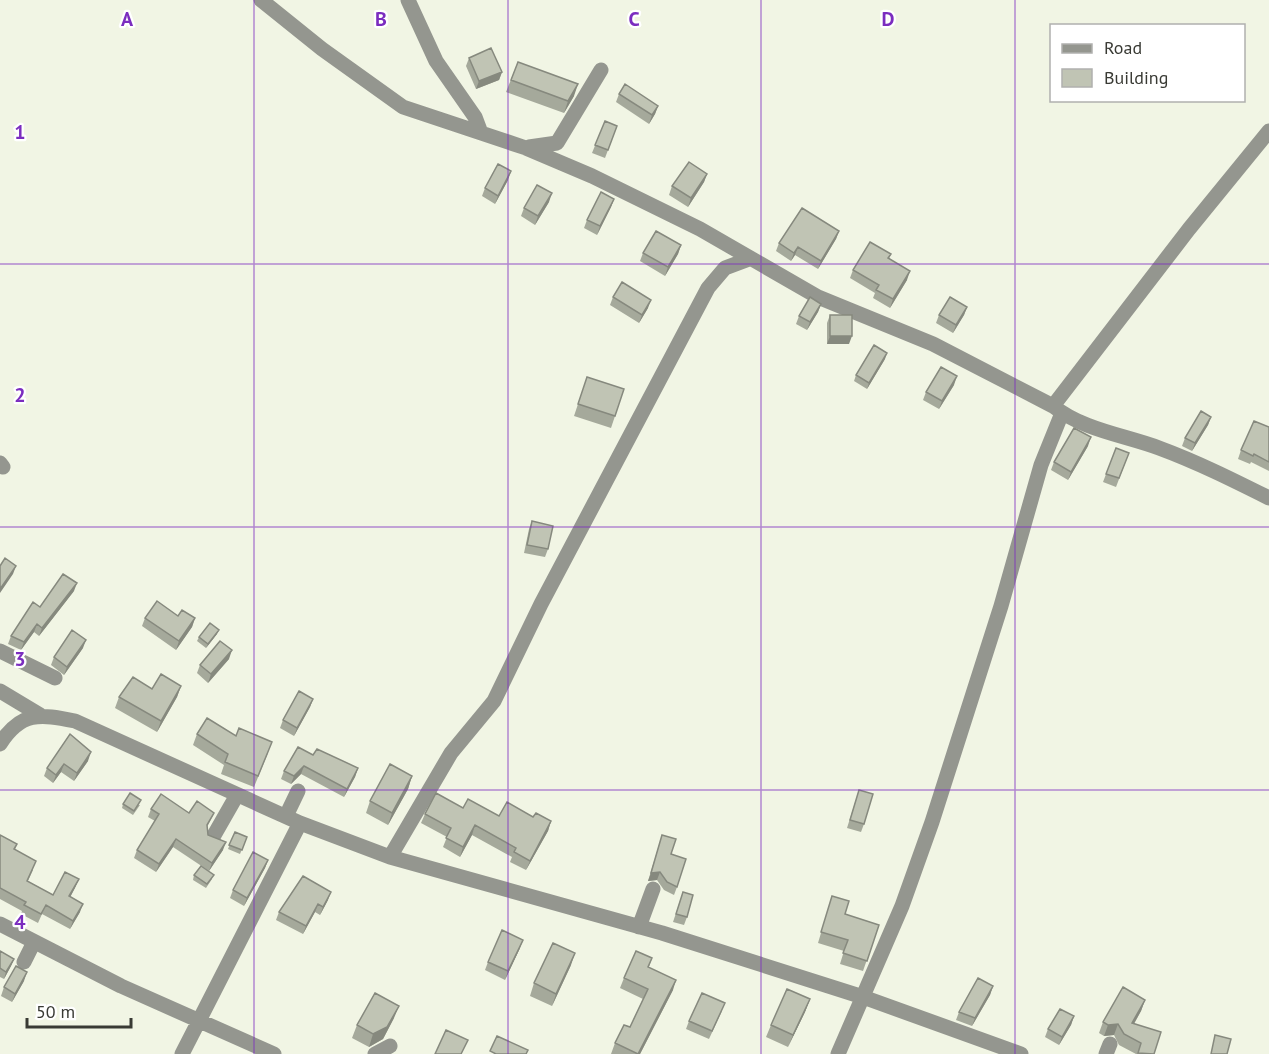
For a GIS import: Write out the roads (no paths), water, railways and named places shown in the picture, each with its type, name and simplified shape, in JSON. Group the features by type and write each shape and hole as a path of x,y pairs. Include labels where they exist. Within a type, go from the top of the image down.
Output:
{"street":[{"path":"261,0 322,49 404,107 526,148 657,207 818,297 933,344 1099,430 1202,465 1269,498"},
{"path":"408,0 436,61 475,117 481,133"},
{"path":"526,148 557,143 601,70"},
{"path":"838,1054 902,906 932,822 997,616 1057,409 1189,229 1269,131"},
{"path":"390,857 451,753 494,701 542,604 708,288 725,268 749,259"},
{"path":"1,652 55,678"},
{"path":"0,691 40,715 91,726 300,823 390,857 639,927 863,997 1021,1054"},
{"path":"0,744 20,722 40,715"},
{"path":"285,816 298,791"},
{"path":"213,837 237,795"},
{"path":"182,1054 300,823"},
{"path":"639,927 653,889"},
{"path":"0,924 121,986 200,1019 274,1054"},
{"path":"24,962 34,942"},
{"path":"375,1054 390,1046"}]}
